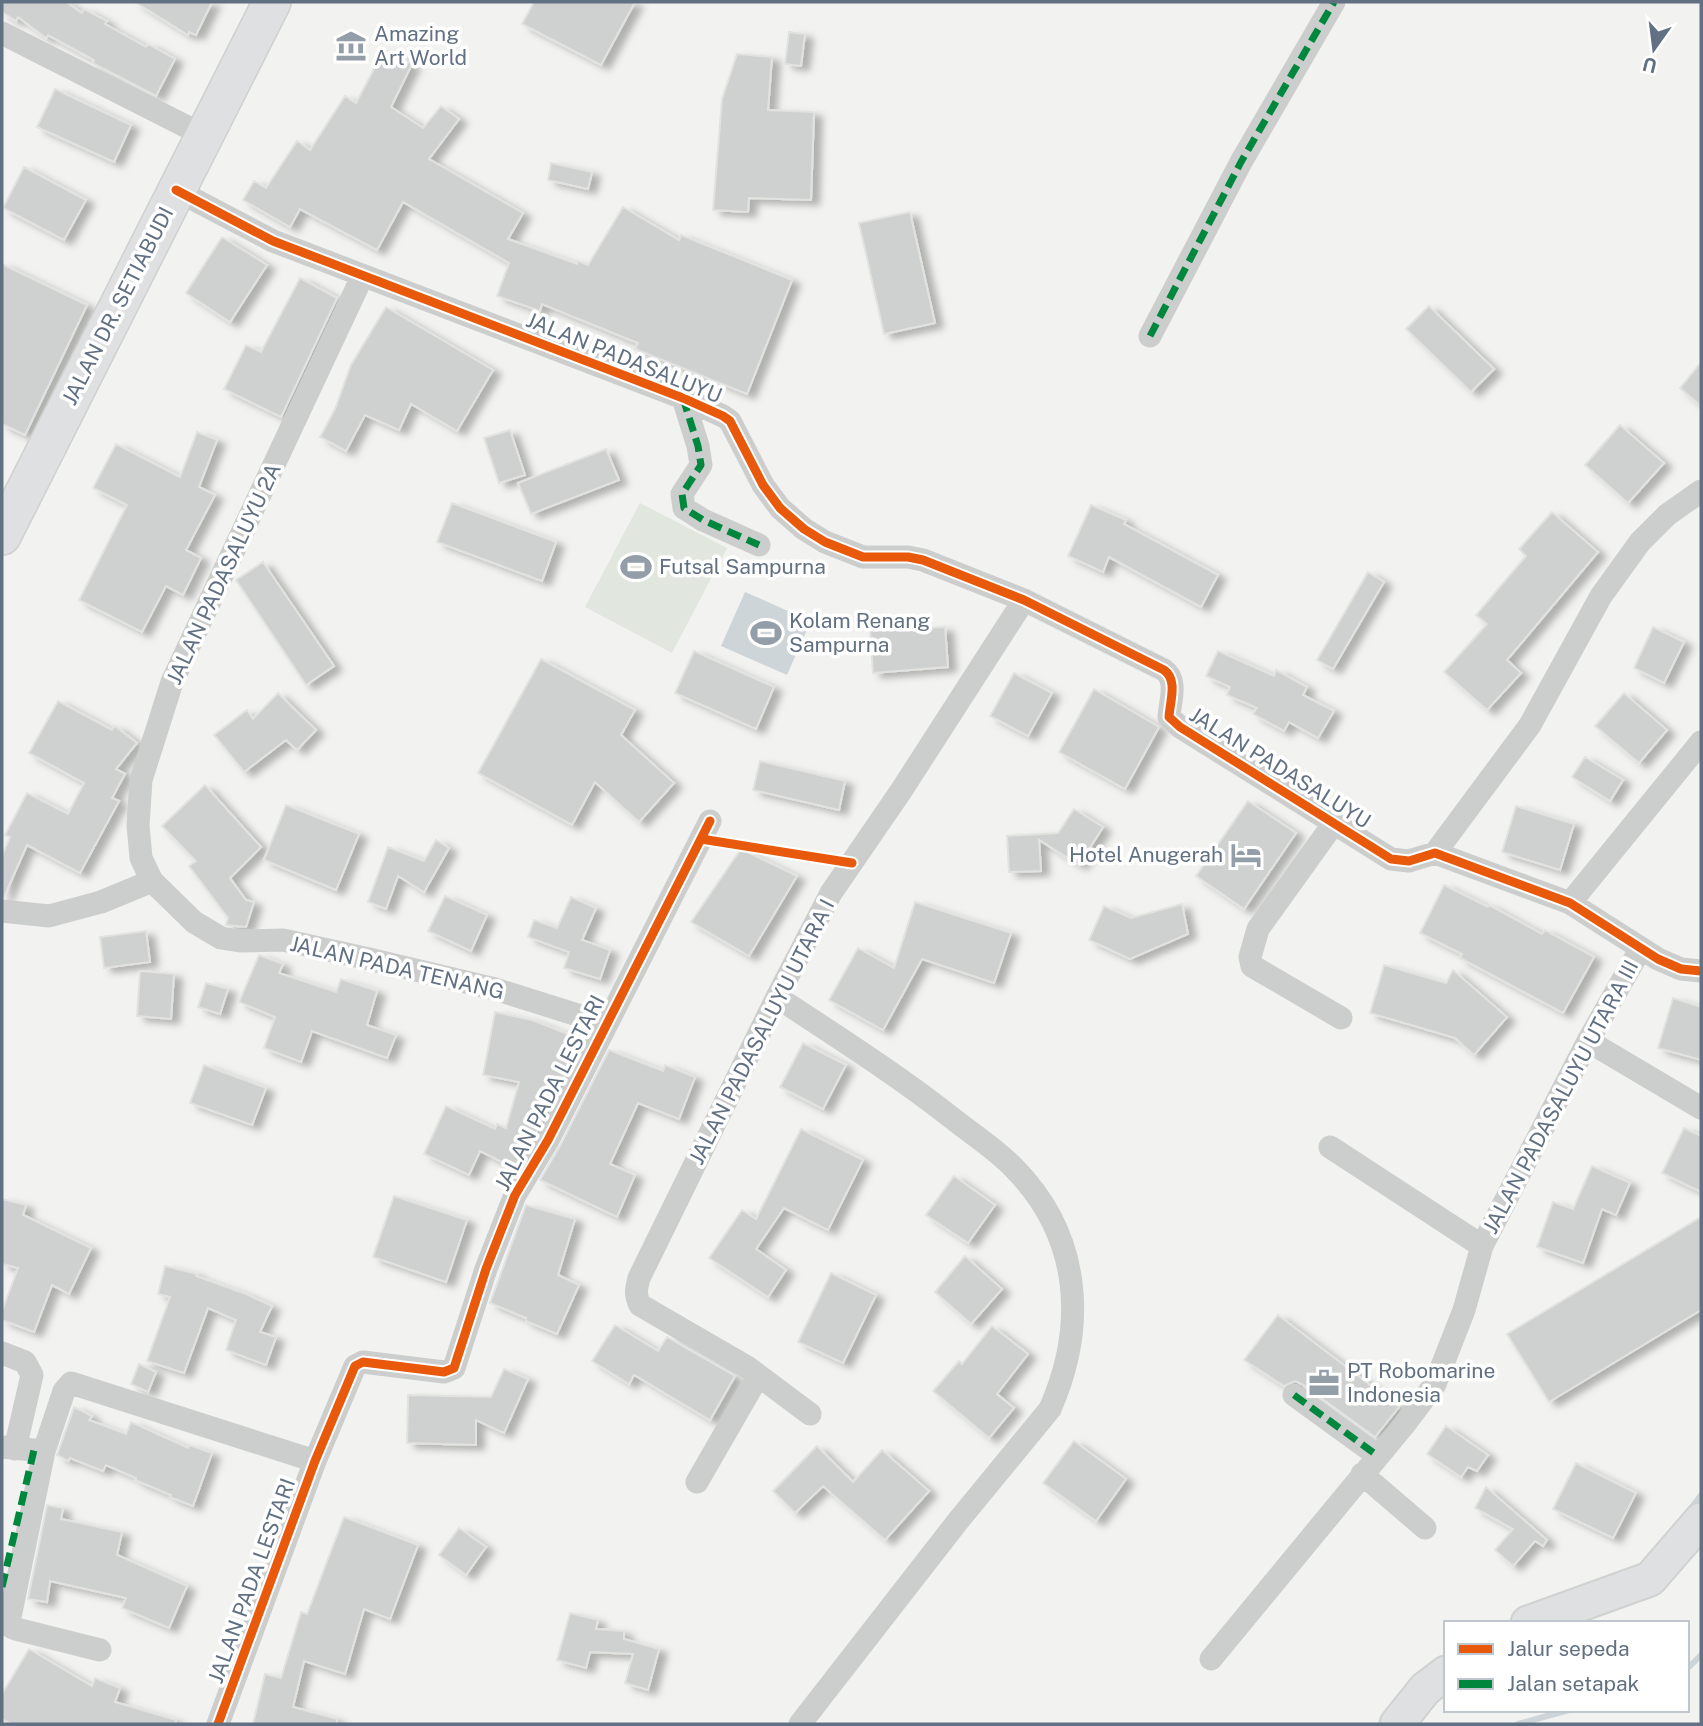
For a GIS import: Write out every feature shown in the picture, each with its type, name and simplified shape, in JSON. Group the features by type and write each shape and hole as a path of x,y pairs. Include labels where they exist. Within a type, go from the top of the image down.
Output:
{"main road":[{"name":"JALAN DR. SETIABUDI","path":"2,536 272,2"},
{"path":"1534,1621 1650,1579 1701,1520"},
{"path":"1397,1724 1425,1689 1444,1675"}],"street":[{"path":"1150,336 1241,162 1334,2"},
{"path":"2,33 203,135"},
{"name":"JALAN PADASALUYU","path":"176,190 273,241 683,398 723,416 730,421 763,485 780,508 804,529 825,542 863,557 916,557 1024,600 1164,670 1171,674 1173,683 1169,717 1180,727 1391,859 1409,861 1435,853"},
{"name":"JALAN PADASALUYU 2A","path":"152,881 141,858 138,825 141,780 172,682 362,277"},
{"path":"683,398 701,465 682,494 684,508 703,520 759,545"},
{"path":"1701,491 1667,515 1640,542 1616,573 1530,725 1435,853 1570,903 1641,948 1681,969 1701,971"},
{"name":"JALAN PADASALUYU UTARA I","path":"810,1414 747,1367 640,1305 635,1296 639,1278 831,893 901,791 1024,600"},
{"path":"1570,903 1701,742"},
{"name":"JALAN PADA LESTARI","path":"218,1724 315,1461 358,1363 444,1372 454,1368 486,1269 515,1195 548,1140 710,821"},
{"path":"1334,823 1258,929 1250,957 1252,966 1341,1018"},
{"path":"2,911 49,916 101,902 152,881"},
{"name":"JALAN PADA TENANG","path":"152,881 194,922 221,938 240,941 283,940 369,958 495,989 606,1024"},
{"name":"JALAN PADASALUYU UTARA III","path":"1211,1659 1435,1384 1464,1310 1482,1246 1588,1041 1641,948"},
{"path":"777,997 910,1085 1012,1166 1047,1211 1060,1239 1074,1306 1072,1342 1059,1389 1050,1409 958,1521 800,1724"},
{"path":"1588,1041 1701,1108"},
{"name":"JALAN PADASALUYU UTARA III","path":"1330,1147 1482,1246"},
{"path":"2,1353 25,1362 32,1375 9,1622 11,1628 100,1650"},
{"path":"697,1482 758,1377"},
{"path":"2,1587 24,1449 66,1386 71,1383 315,1461"},
{"path":"1294,1395 1378,1456"},
{"path":"1362,1474 1425,1528"}],"shaded area":[{"path":"640,503 727,548 672,653 585,607"},
{"name":"Kolam Renang Sampurna","path":"745,592 811,621 787,675 721,646"}],"building":[{"path":"2,2 66,2 82,13 84,9 107,21 105,24 146,47 148,44 175,59 156,96 98,66 93,63 94,60 48,35 46,38 18,17 16,21 2,12"},
{"path":"135,2 212,2 196,35 189,32 188,35"},
{"path":"534,2 635,2 601,65 522,24"},
{"path":"789,32 805,34 801,66 785,64"},
{"path":"384,50 412,64 391,107 423,128 441,106 459,119 429,159 523,213 508,239 577,264 578,261 588,265 623,207 679,240 681,235 792,280 747,394 635,349 638,343 542,304 540,311 497,296 509,263 403,202 377,250 300,209 290,227 243,200 254,181 266,188 297,141 310,150 345,96 356,103"},
{"path":"737,54 772,57 768,110 814,112 811,200 749,198 748,212 713,210 722,99"},
{"path":"55,89 131,125 114,162 37,127"},
{"path":"551,163 592,172 588,189 548,180"},
{"path":"24,167 86,200 64,240 3,208"},
{"path":"910,212 935,323 884,334 859,223"},
{"path":"222,237 267,265 230,322 186,293"},
{"path":"2,264 87,305 25,435 2,424"},
{"path":"300,278 337,298 281,417 224,389 246,345 261,352"},
{"path":"1429,306 1494,369 1471,392 1406,329"},
{"path":"386,307 493,370 457,431 411,404 399,430 365,415 346,451 320,437 335,409 351,365"},
{"path":"1701,362 1701,406 1680,388"},
{"path":"1620,425 1664,463 1628,503 1585,465"},
{"path":"510,430 525,475 499,483 484,438"},
{"path":"197,432 217,440 199,487 215,495 186,550 201,558 183,595 166,586 142,632 79,600 127,505 93,488 116,444 180,477"},
{"path":"606,449 619,480 531,514 518,483"},
{"path":"452,503 556,542 542,581 437,542"},
{"path":"1091,505 1126,520 1124,524 1218,575 1201,607 1109,557 1103,572 1068,556"},
{"path":"1552,512 1598,552 1507,660 1521,673 1487,710 1444,672 1487,624 1476,615 1526,556 1519,549"},
{"path":"263,562 334,666 306,685 236,580"},
{"path":"1368,572 1384,582 1333,669 1317,660"},
{"path":"945,627 948,667 873,673 870,631"},
{"path":"1653,627 1684,642 1664,683 1634,668"},
{"path":"694,651 774,687 756,729 675,693"},
{"path":"1218,651 1274,676 1276,670 1307,687 1303,695 1334,711 1318,738 1289,722 1284,731 1253,714 1257,708 1227,695 1230,687 1206,676"},
{"path":"541,659 635,710 621,735 674,783 639,822 595,782 572,825 478,773"},
{"path":"1014,673 1052,693 1028,736 990,716"},
{"path":"1094,689 1159,727 1125,789 1059,752"},
{"path":"278,693 316,730 297,750 286,740 244,772 214,735 247,710 253,719"},
{"path":"1624,693 1667,730 1639,763 1595,726"},
{"path":"58,701 112,730 115,726 137,743 116,769 125,774 112,798 119,801 80,873 27,845 2,897 2,856 10,837 5,835 27,793 68,814 84,783 29,753"},
{"path":"1585,757 1623,780 1610,801 1572,777"},
{"path":"760,761 845,781 839,810 753,790"},
{"path":"205,785 261,847 230,878 246,900 254,902 246,927 226,925 228,918 189,866 196,861 162,826"},
{"name":"Hotel Anugerah","path":"1248,801 1296,833 1244,909 1196,876"},
{"path":"286,805 359,834 336,890 264,860"},
{"path":"1516,806 1574,824 1560,870 1502,852"},
{"path":"1074,809 1103,827 1079,865 1039,840 1041,871 1009,872 1007,836 1058,833"},
{"path":"436,840 449,848 424,892 398,876 386,909 368,902 388,847 424,861"},
{"path":"741,849 797,876 749,956 691,922"},
{"path":"1444,885 1488,907 1489,905 1542,934 1545,930 1594,957 1563,1013 1460,958 1462,954 1420,933"},
{"path":"445,896 487,915 471,951 428,931"},
{"path":"571,897 596,908 582,940 610,950 600,979 564,968 569,952 528,937 534,920 557,928"},
{"path":"915,902 1011,933 994,983 922,959 883,1030 829,1000 858,948 894,968"},
{"path":"1182,904 1188,934 1130,959 1089,940 1104,906 1131,918"},
{"path":"146,931 150,962 104,968 100,937"},
{"path":"259,955 283,964 279,973 336,992 341,979 377,991 367,1025 396,1035 387,1058 312,1031 301,1062 264,1048 275,1017 239,1002"},
{"path":"1384,965 1446,983 1453,970 1507,1017 1474,1055 1455,1038 1370,1013"},
{"path":"140,971 174,974 171,1019 137,1016"},
{"path":"206,983 228,989 220,1014 198,1007"},
{"path":"1673,998 1701,1007 1701,1060 1658,1048"},
{"path":"495,1012 532,1020 583,1040 536,1133 515,1168 480,1151 469,1175 424,1154 446,1106 495,1129 497,1124 506,1128 519,1082 483,1075"},
{"path":"803,1043 846,1065 823,1109 780,1087"},
{"path":"609,1050 663,1071 665,1065 695,1077 679,1119 638,1103 610,1164 635,1175 617,1217 540,1180"},
{"path":"204,1065 266,1088 252,1125 190,1103"},
{"path":"1684,1128 1701,1136 1701,1192 1662,1173"},
{"path":"801,1129 863,1160 828,1230 784,1208 756,1249 786,1270 768,1297 709,1258 742,1210 756,1219"},
{"path":"1592,1166 1630,1183 1616,1215 1602,1209 1583,1263 1537,1247 1553,1202 1573,1209"},
{"path":"954,1176 995,1205 968,1243 926,1215"},
{"path":"394,1196 467,1220 446,1282 373,1257"},
{"path":"2,1199 26,1205 23,1215 91,1248 69,1294 52,1285 34,1332 2,1320 2,1311 18,1268 2,1264"},
{"path":"526,1205 575,1219 558,1275 579,1285 557,1334 490,1303"},
{"path":"1701,1217 1701,1310 1549,1402 1507,1334"},
{"path":"965,1256 1002,1289 971,1324 935,1292"},
{"path":"165,1266 197,1274 196,1276 272,1306 260,1332 276,1337 266,1365 226,1350 236,1320 208,1308 184,1373 147,1361 170,1297 158,1294"},
{"path":"831,1273 876,1295 843,1363 798,1342"},
{"name":"PT Robomarine Indonesia","path":"1278,1315 1399,1407 1375,1437 1302,1384 1295,1381 1284,1386 1244,1360"},
{"path":"615,1325 658,1351 667,1337 735,1376 710,1420 634,1375 629,1384 592,1361"},
{"path":"992,1326 1028,1354 997,1394 1014,1408 989,1438 933,1391 959,1361 962,1364"},
{"path":"139,1364 156,1372 148,1392 131,1384"},
{"path":"504,1369 528,1379 504,1433 476,1420 476,1445 407,1443 408,1395 491,1397"},
{"path":"74,1407 92,1416 89,1420 126,1434 131,1422 188,1448 189,1445 212,1453 193,1506 106,1465 103,1471 57,1455"},
{"path":"1446,1426 1488,1455 1477,1471 1468,1467 1461,1477 1427,1454"},
{"path":"1074,1441 1126,1479 1096,1521 1043,1483"},
{"path":"817,1446 853,1482 882,1450 929,1491 885,1540 823,1486 795,1513 773,1491"},
{"path":"1576,1463 1636,1493 1613,1538 1553,1509"},
{"path":"1486,1487 1547,1540 1543,1546 1535,1541 1513,1566 1495,1550 1513,1529 1475,1508"},
{"path":"47,1505 63,1508 61,1519 122,1532 117,1555 187,1586 169,1628 122,1608 126,1598 50,1581 47,1602 28,1599"},
{"path":"344,1517 418,1545 390,1619 364,1609 345,1674 304,1661 293,1707 337,1719 337,1724 253,1724 265,1674 281,1678 301,1612 307,1614"},
{"path":"459,1528 486,1547 466,1575 439,1555"},
{"path":"570,1613 598,1620 596,1629 624,1631 624,1639 659,1649 648,1690 625,1683 633,1654 590,1652 586,1668 557,1660"},
{"path":"29,1649 92,1686 95,1678 120,1688 115,1702 176,1720 175,1724 11,1724 2,1719 2,1694"}],"waterway":[{"path":"1689,1511 1701,1495"},
{"path":"1689,1667 1701,1655"},
{"path":"1518,1724 1562,1712"}],"marked path":[{"path":"1150,336 1241,162 1334,2"},
{"path":"683,398 701,465 682,494 684,508 703,520 759,545"},
{"path":"1294,1395 1378,1456"},
{"path":"2,1587 34,1450"}],"cycle path":[{"path":"176,190 273,241 683,398 723,416 730,421 763,485 780,508 804,529 825,542 863,557 908,557 923,560 1024,600 1164,670 1172,685 1169,717 1180,727 1391,859 1409,861 1435,853 1570,903 1658,959 1681,969 1701,971"},
{"path":"218,1724 315,1461 355,1366 363,1362 444,1372 454,1368 486,1269 515,1195 548,1140 710,821"},
{"path":"701,839 852,863"}],"place":[{"name":"Amazing Art World","path":"351,46"},
{"name":"Futsal Sampurna","path":"636,567"},
{"name":"Kolam Renang Sampurna","path":"766,633"},
{"name":"Hotel Anugerah","path":"1246,855"},
{"name":"PT Robomarine Indonesia","path":"1324,1383"}]}
